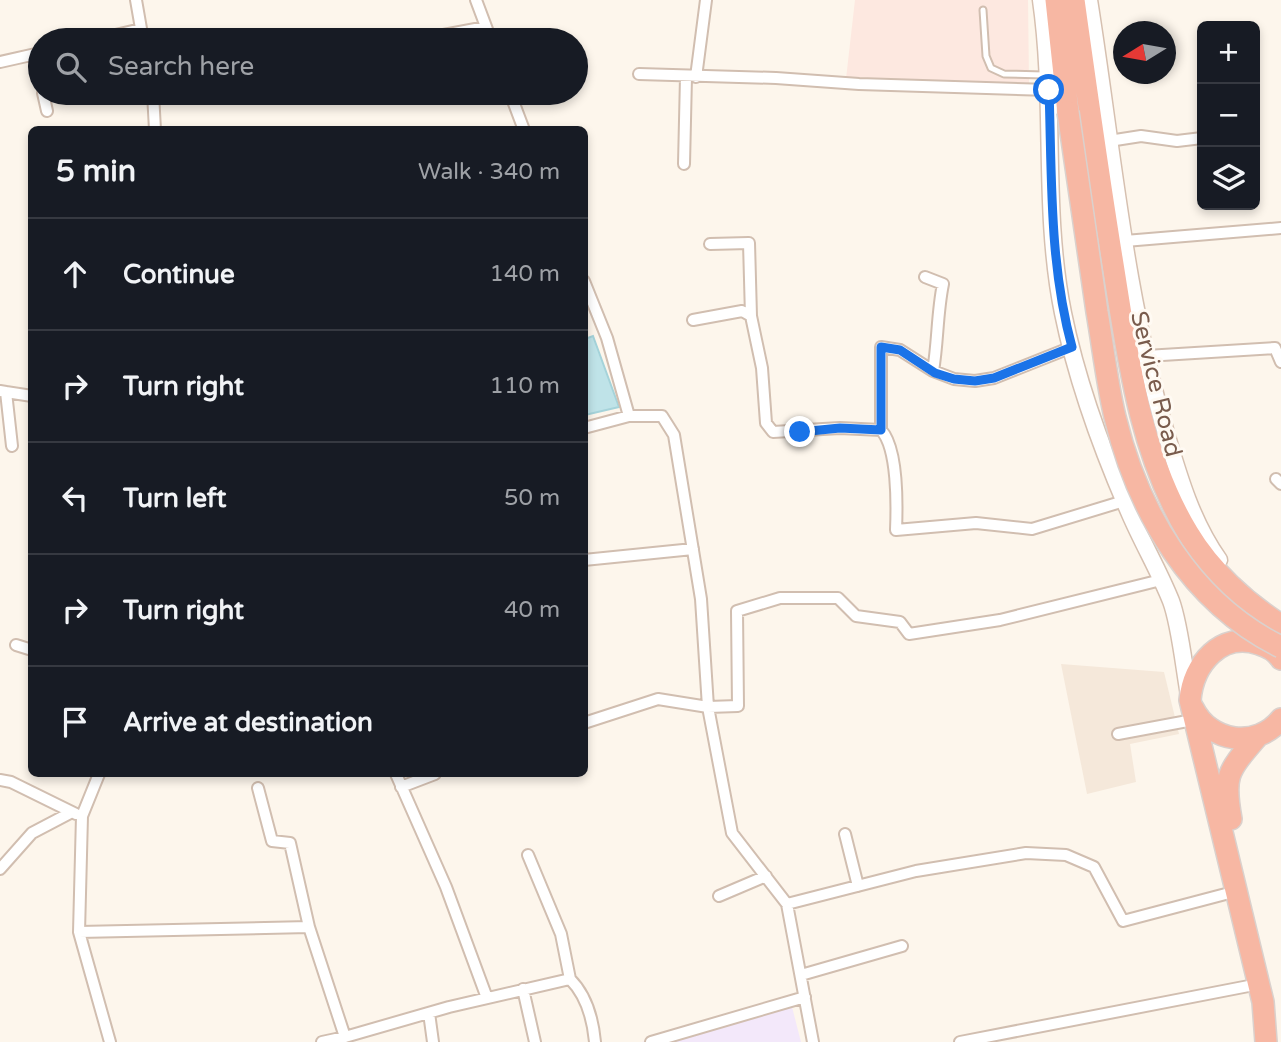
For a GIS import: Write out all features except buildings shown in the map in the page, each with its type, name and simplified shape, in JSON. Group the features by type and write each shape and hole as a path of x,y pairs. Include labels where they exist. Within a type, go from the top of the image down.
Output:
{"highway":[{"path":"1056,0 1068,112 1113,404 1131,471 1146,507 1168,546 1194,579 1226,611 1278,647"},
{"path":"1074,0 1088,108 1131,373 1162,480 1188,533 1221,576 1253,607 1281,625"},
{"path":"1275,1042 1268,982 1192,710 1194,677 1215,649 1230,642 1248,640 1278,647"},
{"path":"1192,710 1216,731 1243,740 1257,737 1274,728 1281,719"},
{"path":"1257,737 1228,775 1227,796 1263,1002 1266,1042"}],"street":[{"path":"136,0 142,28"},
{"path":"476,0 486,27 481,28"},
{"path":"684,164 683,111 706,0"},
{"path":"1041,0 1048,83 1054,251 1063,313 1082,388 1125,501 1172,603 1192,710 1118,734"},
{"name":"Service Road","path":"1089,0 1125,241 1159,411 1189,505 1209,545 1253,607"},
{"path":"0,62 28,55"},
{"path":"639,74 776,78 859,84 1048,83"},
{"path":"46,105 47,111"},
{"path":"154,105 155,126"},
{"path":"515,105 522,126"},
{"path":"1109,141 1140,136 1177,141 1197,139"},
{"path":"1125,241 1281,228"},
{"path":"710,244 749,243 751,316 762,368 766,423 773,432 840,428 881,430 888,437 897,504 897,530 975,523 1032,529 1125,501"},
{"path":"925,276 943,284 938,309 938,343 933,371"},
{"path":"588,291 607,338 629,416"},
{"path":"693,320 742,310 751,316"},
{"path":"881,430 881,347 900,350 933,371 954,379 975,381 994,378 1072,347"},
{"path":"1146,356 1275,348 1281,362"},
{"path":"12,446 3,392 28,396"},
{"path":"588,427 629,416 662,416 674,435 701,599 708,707 732,833 787,904 813,1042"},
{"path":"588,561 694,549"},
{"path":"588,722 658,699 708,707 738,706 737,611 780,598 838,598 856,616 900,622 909,634 1000,620 1161,580"},
{"path":"16,645 28,649"},
{"path":"1257,737 1281,729"},
{"path":"97,777 77,814 79,932 110,1042"},
{"path":"397,777 446,887 487,998"},
{"path":"401,787 427,777"},
{"path":"0,780 10,782 77,814"},
{"path":"258,788 272,841 290,843 309,927 345,1037"},
{"path":"0,869 32,833 77,814"},
{"path":"845,834 858,886"},
{"path":"787,904 916,871 1026,853 1066,855 1094,867 1123,921 1241,887"},
{"path":"528,855 561,934 570,979 579,988 587,1007 595,1042"},
{"path":"719,896 766,876"},
{"path":"79,932 309,927"},
{"path":"801,975 902,946"},
{"path":"322,1042 570,979"},
{"path":"960,1042 1259,984"},
{"path":"523,989 535,1042"},
{"path":"651,1042 805,997"},
{"path":"429,1013 433,1042"}],"lane":[{"path":"983,10 985,45 991,68 1004,74 1048,83"}],"shaded area":[{"path":"855,0 1028,0 1029,83 846,79"},
{"path":"1061,664 1164,672 1179,734 1130,744 1136,782 1087,794"},
{"path":"791,1003 801,1042 642,1042"}],"water":[{"path":"593,336 619,407 588,414 588,338"}],"route":[{"path":"800,432 840,428 881,430 881,347 900,350 935,373 954,379 975,381 994,378 1072,347 1063,313 1054,251 1049,90"}]}
